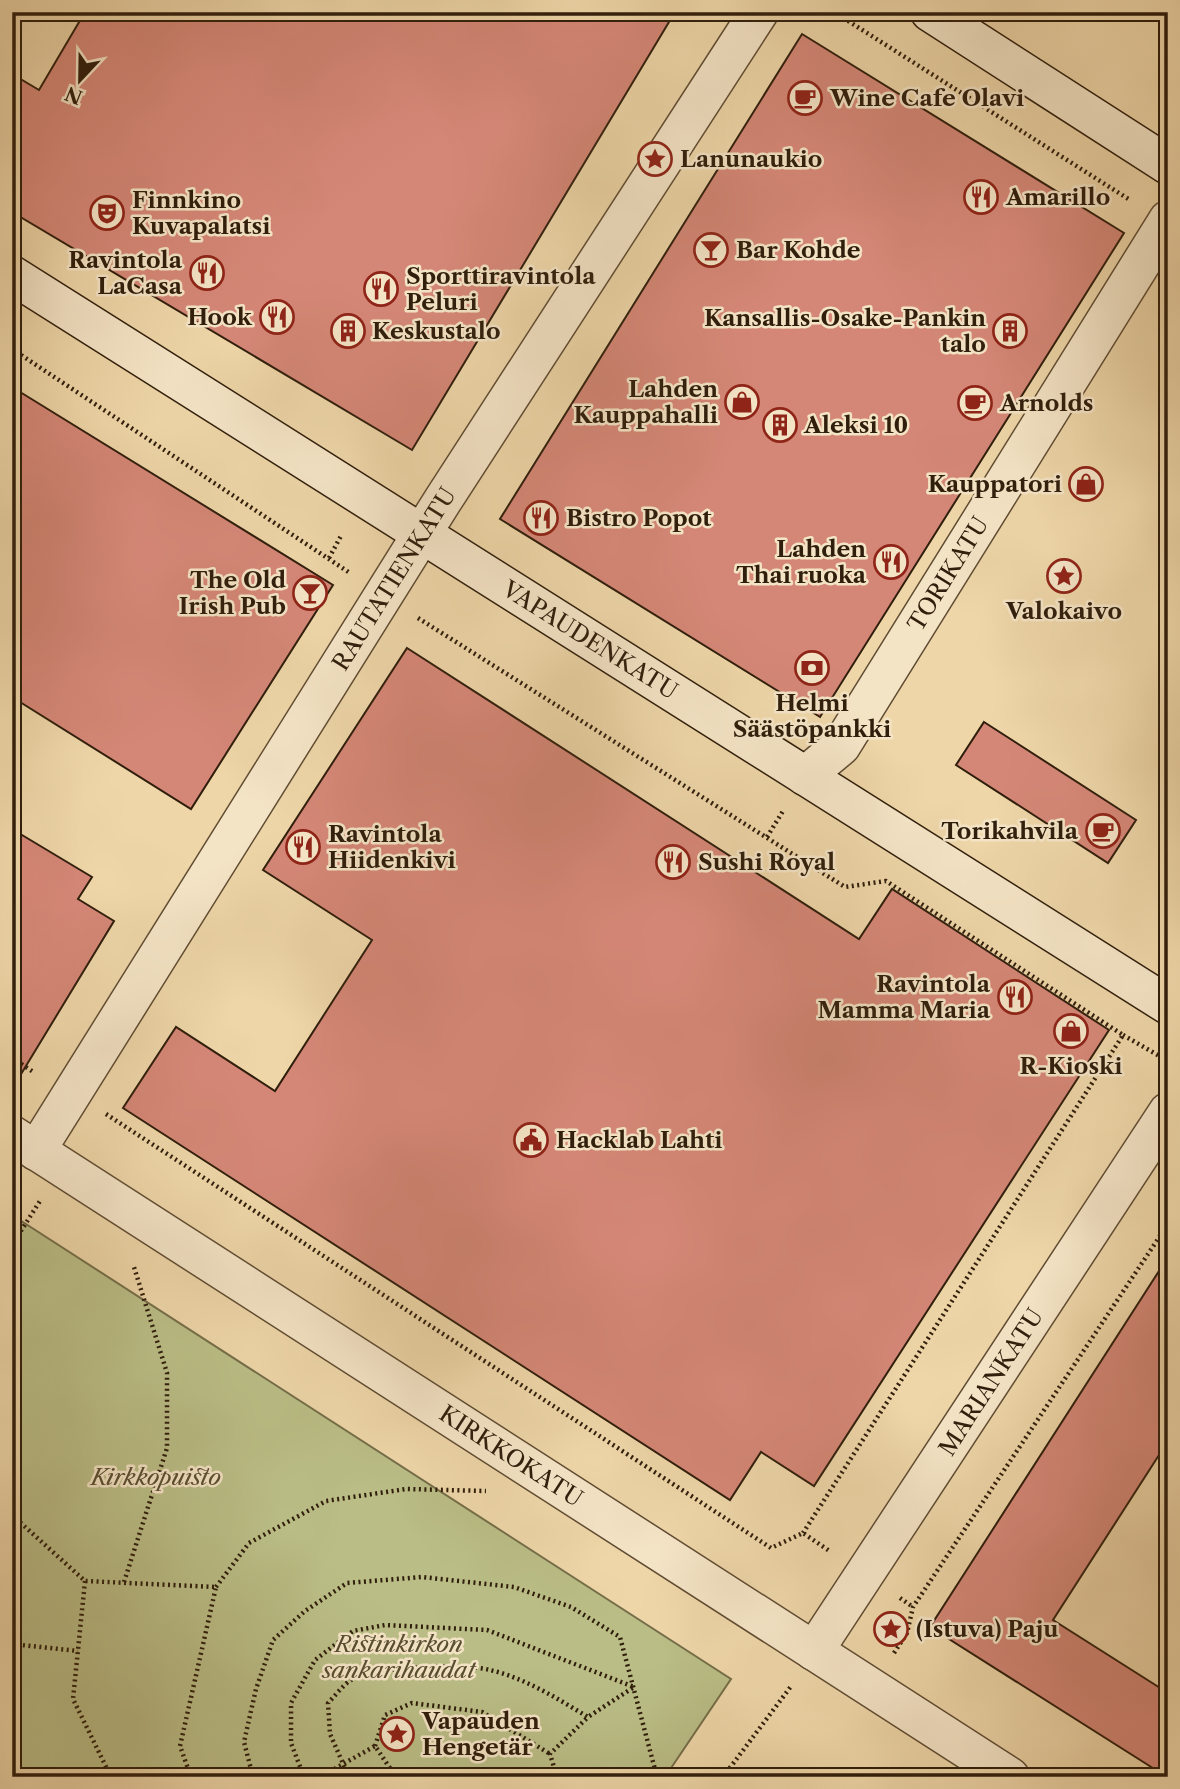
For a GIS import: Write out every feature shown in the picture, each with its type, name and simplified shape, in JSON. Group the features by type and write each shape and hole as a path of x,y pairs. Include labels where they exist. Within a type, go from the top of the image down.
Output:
{"street":[{"name":"RAUTATIENKATU","path":"24,1143 72,1094 422,534 759,12"},
{"path":"930,12 1168,165"},
{"name":"TORIKATU","path":"805,776 841,746 1167,222"},
{"name":"VAPAUDENKATU","path":"12,275 1168,1005"},
{"name":"MARIANKATU","path":"807,1664 1168,1112"},
{"name":"KIRKKOKATU","path":"24,1143 807,1664 872,1688 1010,1777"}],"path":[{"path":"834,12 1167,222"},
{"path":"767,837 845,887 886,881 1123,1035 1168,1061"},
{"path":"12,1058 72,1094 771,1548 803,1533 1123,1035"},
{"path":"12,1245 43,1198"},
{"path":"872,1688 907,1633 913,1606 1168,1224"},
{"path":"124,1582 167,1448 167,1373 130,1253"},
{"path":"191,1777 180,1746 216,1587 249,1543 326,1502 406,1489 494,1491"},
{"path":"12,1515 85,1581 216,1587"},
{"path":"803,1533 913,1606"},
{"path":"253,1777 244,1742 256,1689 273,1640 305,1611 347,1583 422,1577 513,1587 571,1607 620,1637 657,1777"},
{"path":"85,1581 73,1699 111,1777"},
{"path":"304,1777 291,1743 291,1703 315,1660 353,1632 385,1625 487,1630 634,1686"},
{"path":"12,1644 78,1651"},
{"path":"723,1777 807,1664"},
{"path":"349,1777 330,1734 328,1703 351,1680 380,1671 424,1667 489,1669 549,1693 587,1717"},
{"path":"550,1754 587,1717 634,1686"},
{"path":"320,1777 375,1746 385,1715 412,1703 482,1712 550,1754 557,1777"},
{"path":"375,1746 396,1777"}],"green space":[{"path":"12,1215 731,1679 665,1777 563,1777 545,1769 540,1777 12,1777"}],"building":[{"name":"Keskustalo","path":"85,12 675,12 412,450 12,212 12,74 39,90"},
{"name":"Aleksi 10","path":"802,34 1124,233 820,717 500,519"},
{"path":"12,387 333,585 191,809 12,697"},
{"path":"407,648 859,939 892,889 1109,1030 814,1486 761,1452 730,1500 123,1108 176,1027 275,1091 372,940 263,870"},
{"path":"984,722 1136,820 1108,863 956,765"},
{"path":"12,829 92,877 78,899 114,921 12,1089"},
{"path":"1168,1257 1168,1441 1053,1620 1168,1693 1167,1777 930,1627"}],"place":[{"name":"Wine Cafe Olavi","path":"805,98"},
{"name":"Lanunaukio","path":"655,159"},
{"name":"Amarillo","path":"981,197"},
{"name":"Finnkino Kuvapalatsi","path":"107,213"},
{"name":"Bar Kohde","path":"711,250"},
{"name":"Ravintola LaCasa","path":"207,273"},
{"name":"Sporttiravintola Peluri","path":"381,289"},
{"name":"Hook","path":"277,317"},
{"name":"Keskustalo","path":"348,331"},
{"name":"Kansallis-Osake-Pankin talo","path":"1010,331"},
{"name":"Lahden Kauppahalli","path":"742,402"},
{"name":"Arnolds","path":"975,403"},
{"name":"Aleksi 10","path":"780,425"},
{"name":"Kauppatori","path":"1086,484"},
{"name":"Bistro Popot","path":"541,518"},
{"name":"Lahden Thai ruoka","path":"891,562"},
{"name":"Valokaivo","path":"1064,576"},
{"name":"The Old Irish Pub","path":"310,593"},
{"name":"Helmi Säästöpankki","path":"812,668"},
{"name":"Torikahvila","path":"1103,831"},
{"name":"Ravintola Hiidenkivi","path":"303,847"},
{"name":"Sushi Royal","path":"673,862"},
{"name":"Ravintola Mamma Maria","path":"1015,997"},
{"name":"R-Kioski","path":"1071,1031"},
{"name":"Hacklab Lahti","path":"531,1140"},
{"name":"(Istuva) Paju","path":"891,1629"},
{"name":"Vapauden Hengetär","path":"397,1734"}],"park label":[{"name":"Kirkkopuisto","path":"156,1477"},
{"name":"Ristinkirkon sankarihaudat","path":"399,1657"}]}
